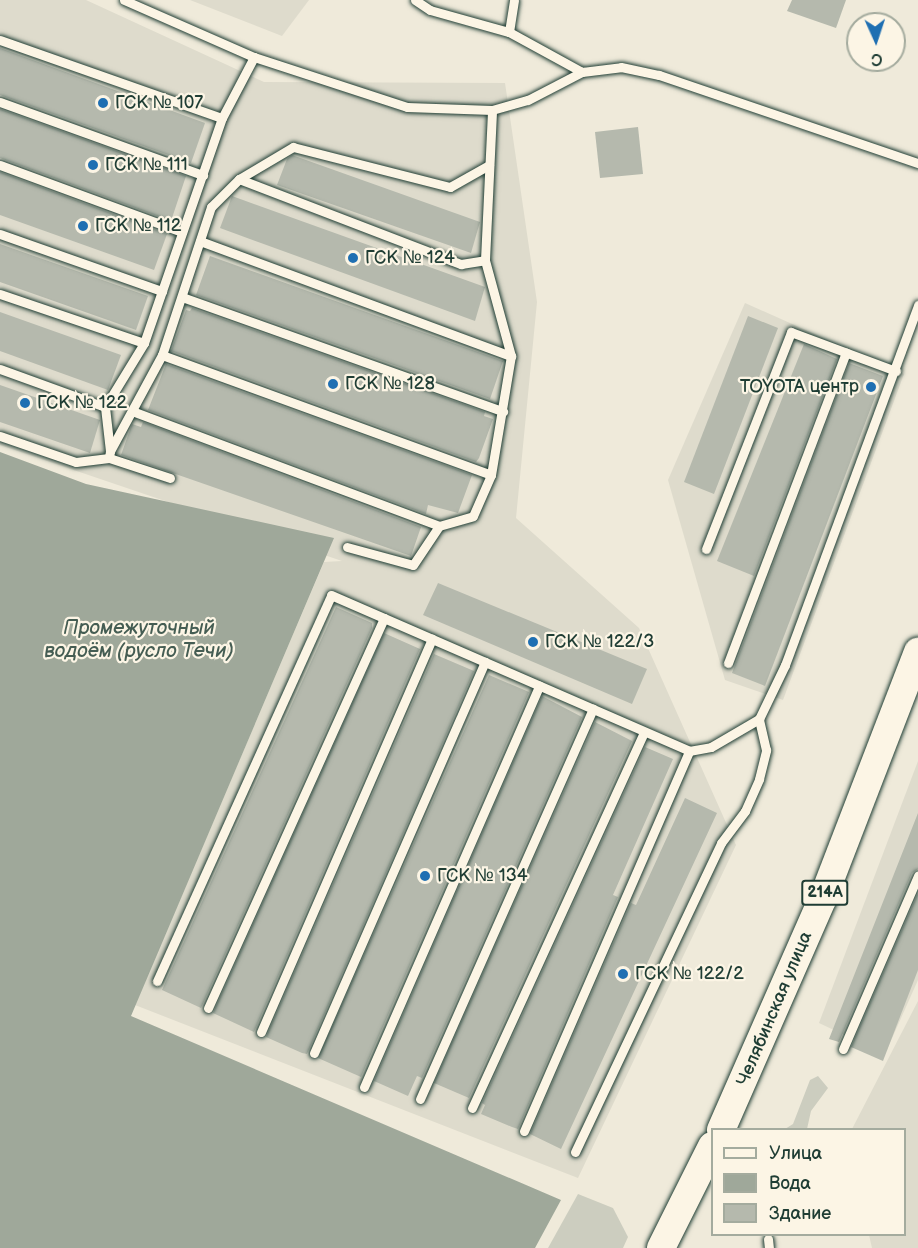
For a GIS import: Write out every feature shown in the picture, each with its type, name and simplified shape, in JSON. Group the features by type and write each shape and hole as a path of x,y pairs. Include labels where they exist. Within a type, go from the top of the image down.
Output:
{"main road":[{"name":"Челябинская улица","path":"722,1128 823,898 918,652"},
{"path":"661,1248 711,1148"}],"lane":[{"path":"124,0 254,57 320,82 407,107 492,110 528,100 582,72 621,67 658,75 918,163"},
{"path":"416,0 430,10 509,32 582,72"},
{"path":"509,32 514,0"},
{"path":"0,40 222,118"},
{"path":"110,454 105,407 144,343 222,118 254,57"},
{"path":"0,102 202,175"},
{"path":"132,411 439,526 473,516 491,475 511,356 485,260 492,110"},
{"path":"110,454 162,355 211,207 239,179 293,147 450,188 489,165"},
{"path":"0,165 183,232"},
{"path":"239,179 461,264 485,260"},
{"path":"0,234 162,291"},
{"path":"200,241 511,356"},
{"path":"0,294 144,343"},
{"path":"182,297 503,411"},
{"path":"157,981 331,595 688,751 711,747 759,719 785,664 896,371 918,305"},
{"path":"706,549 791,332 896,371"},
{"path":"728,663 846,353"},
{"path":"162,355 491,475"},
{"path":"0,369 105,407"},
{"path":"0,436 76,462 110,454 170,478"},
{"path":"347,547 413,565 439,526"},
{"path":"208,1008 384,618"},
{"path":"261,1032 432,639"},
{"path":"314,1053 485,662"},
{"path":"364,1087 539,686"},
{"path":"420,1099 593,709"},
{"path":"575,1152 721,843 745,811 759,779 766,750 759,719"},
{"path":"472,1108 645,732"},
{"path":"524,1131 688,751"},
{"path":"843,1049 918,876"}],"shaded area":[{"path":"0,0 86,0 264,82 505,83 537,302 516,518 639,628 736,845 578,1178 135,1005 324,562 342,561 0,445"},
{"path":"190,0 309,0 282,36"},
{"path":"745,303 904,374 783,700 725,680 668,480"},
{"path":"918,761 918,980 885,1054 819,1023"},
{"path":"918,1001 918,1248 872,1248 869,1236 906,1236 906,1128 853,1128"},
{"path":"818,1076 828,1088 811,1111 807,1128 787,1128 793,1124 810,1080"},
{"path":"578,1194 613,1208 628,1237 623,1248 548,1248"}],"water":[{"name":"Промежуточный водоём (русло Течи)","path":"0,452 86,484 334,538 131,1016 561,1200 535,1248 0,1248"}],"building":[{"path":"792,0 846,0 836,28 787,11"},
{"name":"ГСК № 107","path":"0,48 205,123 191,163 0,95"},
{"name":"ГСК № 111","path":"0,109 186,176 171,221 0,158"},
{"path":"638,127 643,174 600,178 595,132"},
{"name":"ГСК № 124","path":"292,155 480,222 471,253 277,185 287,159"},
{"name":"ГСК № 112","path":"0,172 167,234 154,270 0,215"},
{"name":"ГСК № 124","path":"232,196 485,287 475,321 220,228"},
{"name":"ГСК № 112","path":"0,244 148,296 136,330 0,282"},
{"name":"ГСК № 128","path":"210,256 503,361 490,399 196,295"},
{"name":"ГСК № 128","path":"192,308 485,412 484,416 493,419 479,458 476,462 171,351 186,310 190,311"},
{"path":"0,312 121,355 108,390 0,351"},
{"path":"748,316 778,328 714,494 684,482"},
{"path":"804,344 837,359 754,576 717,561"},
{"path":"849,363 883,376 765,686 732,673"},
{"name":"ГСК № 128","path":"166,364 472,475 458,513 428,505 426,514 148,410"},
{"name":"ГСК № 122","path":"0,385 100,420 90,453 0,422"},
{"path":"143,422 421,527 411,556 121,455 132,424 141,427"},
{"name":"ГСК № 122/3","path":"438,583 647,669 632,704 423,615"},
{"path":"336,607 372,623 372,628 201,1008 162,990"},
{"path":"384,633 420,649 254,1032 213,1013"},
{"name":"ГСК № 134","path":"434,654 474,671 307,1054 302,1053 266,1037"},
{"name":"ГСК № 134","path":"489,675 529,692 361,1077 318,1058"},
{"name":"ГСК № 134","path":"542,696 582,717 422,1078 417,1076 408,1096 374,1081"},
{"name":"ГСК № 134","path":"595,722 632,741 469,1098 434,1083"},
{"name":"ГСК № 134","path":"645,747 673,759 613,895 618,897 518,1129 512,1127 481,1114 485,1105 482,1103"},
{"name":"ГСК № 122/2","path":"685,798 717,813 561,1149 530,1134 631,903 636,905"},
{"path":"918,813 918,869 912,873 839,1042 829,1039"},
{"path":"918,893 918,970 883,1061 851,1047"}],"place":[{"name":"ГСК № 107","path":"103,103"},
{"name":"ГСК № 111","path":"93,165"},
{"name":"ГСК № 112","path":"83,226"},
{"name":"ГСК № 124","path":"353,258"},
{"name":"ГСК № 128","path":"333,384"},
{"name":"TOYOTA центр","path":"871,387"},
{"name":"ГСК № 122","path":"25,403"},
{"name":"ГСК № 122/3","path":"533,642"},
{"name":"ГСК № 134","path":"425,876"},
{"name":"ГСК № 122/2","path":"623,974"}]}
